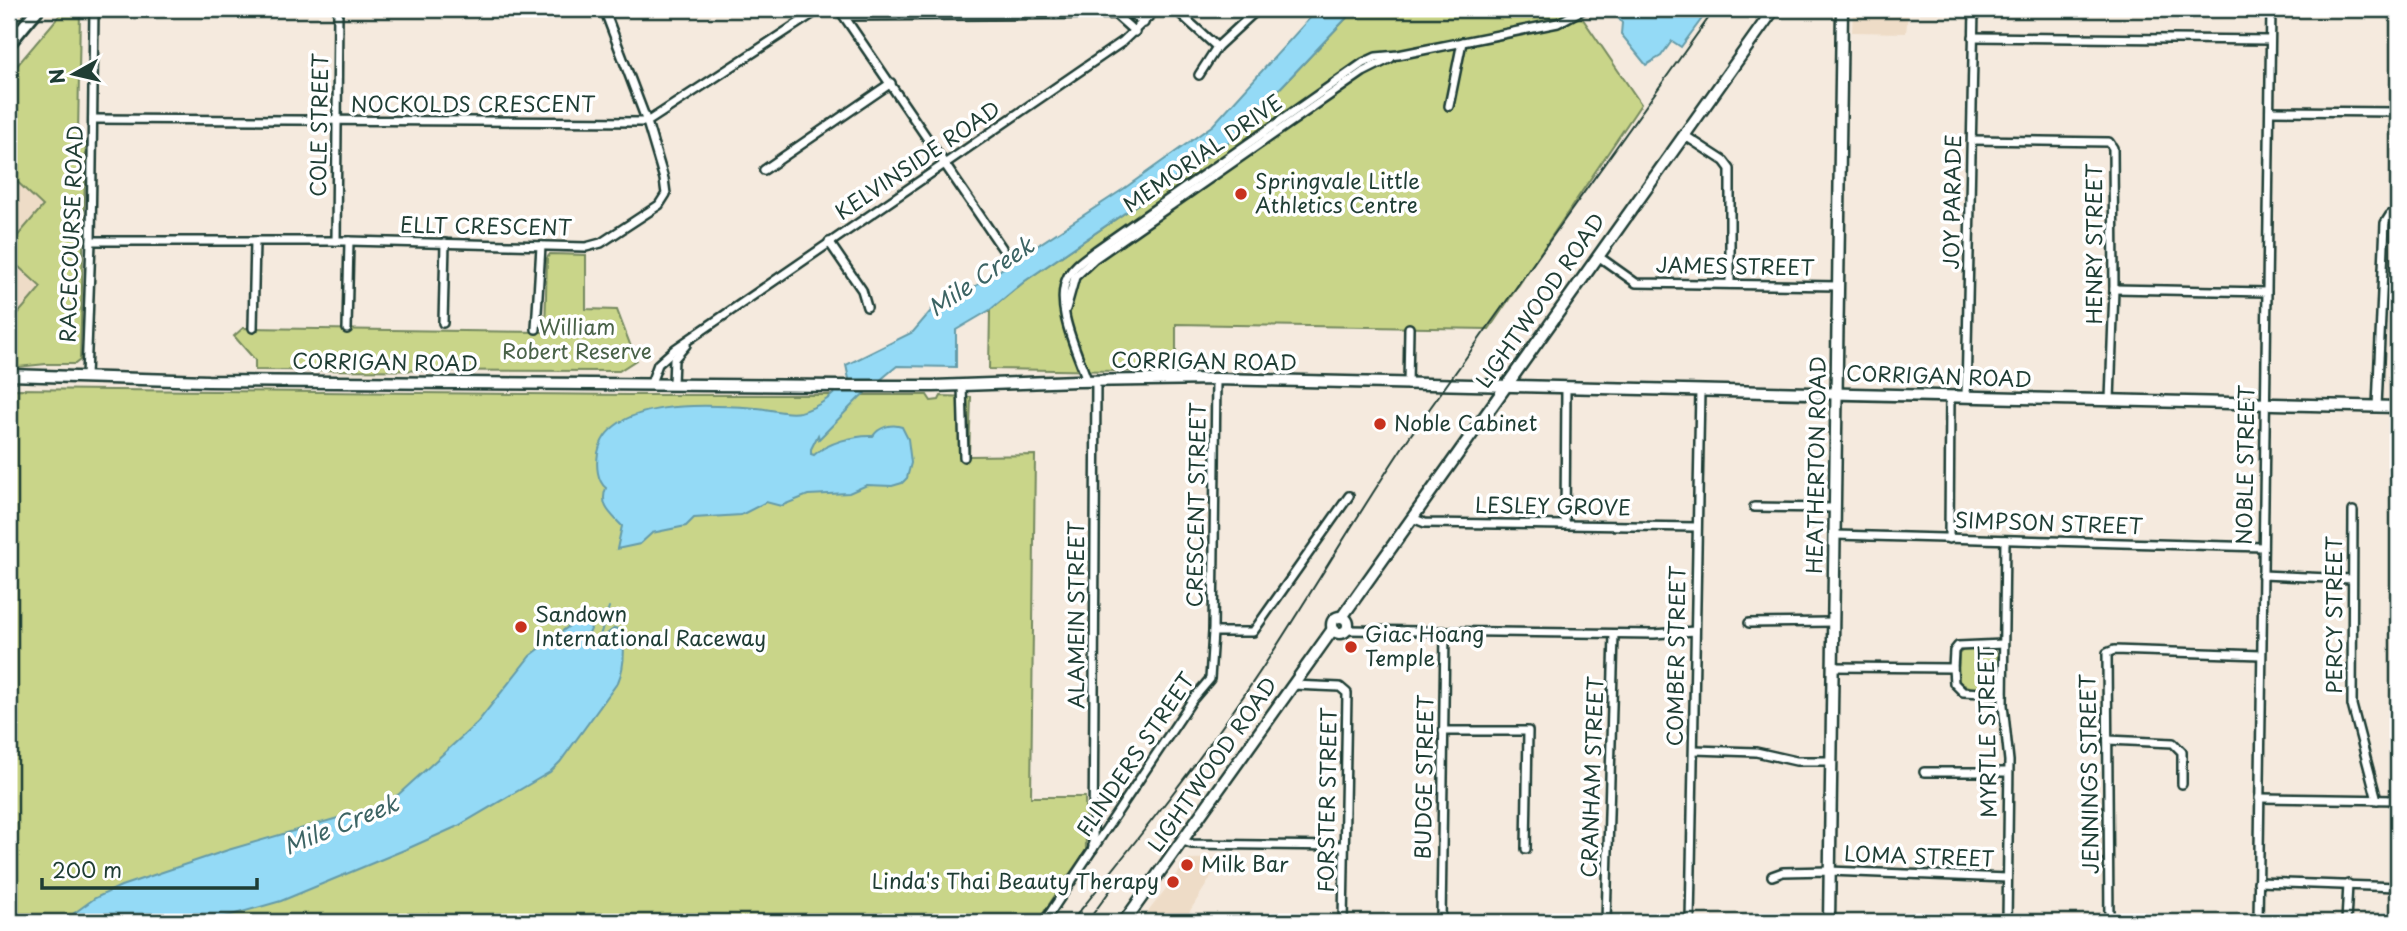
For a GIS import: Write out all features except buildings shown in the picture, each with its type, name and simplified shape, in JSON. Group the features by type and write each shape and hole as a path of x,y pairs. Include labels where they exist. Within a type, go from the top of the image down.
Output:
{"highway":[{"path":"9,14 13,9"},
{"path":"9,44 38,9"}],"main road":[{"name":"LIGHTWOOD ROAD","path":"1342,617 1774,9"},
{"name":"HEATHERTON ROAD","path":"1829,922 1842,9"},
{"name":"CORRIGAN ROAD","path":"9,375 236,381 841,386 1216,379 2398,407"},
{"path":"1336,617 1342,617 1347,622 1346,630 1339,633 1333,629 1332,621 1336,617"},
{"name":"LIGHTWOOD ROAD","path":"1124,922 1333,629"}],"street":[{"name":"RACECOURSE ROAD","path":"86,377 94,9"},
{"name":"COLE STREET","path":"336,241 338,9"},
{"name":"ELLT CRESCENT","path":"91,242 349,241 586,247 601,243 659,205 666,194 646,122 604,9"},
{"path":"646,122 820,9"},
{"path":"839,9 1002,248"},
{"name":"KELVINSIDE ROAD","path":"651,383 658,364 676,349 1135,32 1157,9"},
{"path":"1175,9 1217,47"},
{"path":"1199,75 1217,47 1258,9"},
{"name":"MEMORIAL DRIVE","path":"1091,380 1065,314 1075,277 1094,259 1363,72 1398,55 1558,23 1584,9"},
{"name":"JOY PARADE","path":"1966,397 1974,9"},
{"name":"NOBLE STREET","path":"2258,922 2271,9"},
{"path":"846,16 1131,14 1144,23"},
{"path":"1116,15 1135,32"},
{"path":"1973,37 2270,40"},
{"path":"1449,106 1462,42"},
{"path":"764,170 891,83"},
{"path":"2270,111 2398,112"},
{"name":"NOCKOLDS CRESCENT","path":"93,119 646,122"},
{"path":"1684,135 1724,161 1730,169 1730,284"},
{"name":"HENRY STREET","path":"1972,140 2109,142 2113,148 2114,289 2110,400"},
{"path":"2377,407 2385,223 2390,215 2398,211"},
{"path":"253,328 255,241"},
{"path":"347,329 349,241"},
{"path":"829,242 862,290 867,307"},
{"path":"443,323 445,243"},
{"path":"537,329 541,246"},
{"name":"JAMES STREET","path":"1598,256 1636,283 1839,286"},
{"path":"2114,289 2266,292"},
{"path":"1408,385 1409,328"},
{"name":"KELVINSIDE ROAD","path":"673,383 674,359 694,338"},
{"name":"CRESCENT STREET","path":"1213,632 1216,379"},
{"name":"ALAMEIN STREET","path":"1091,380 1093,849"},
{"path":"962,385 964,457"},
{"path":"1565,524 1566,389"},
{"name":"COMBER STREET","path":"1690,922 1700,390"},
{"path":"1949,539 1950,396"},
{"path":"1213,632 1253,632 1349,496"},
{"path":"1754,507 1835,508"},
{"name":"PERCY STREET","path":"2353,511 2352,705 2377,800"},
{"name":"LESLEY GROVE","path":"1412,517 1425,523 1696,527"},
{"name":"SIMPSON STREET","path":"1835,535 2263,547"},
{"name":"MYRTLE STREET","path":"2005,540 2003,694 2008,772 2007,922"},
{"path":"2262,575 2352,579"},
{"path":"1749,623 1833,622"},
{"path":"1346,630 1614,634 1695,631"},
{"name":"FLINDERS STREET","path":"1044,922 1193,699 1210,679 1213,632"},
{"name":"BUDGE STREET","path":"1441,922 1445,632"},
{"name":"CRANHAM STREET","path":"1606,922 1614,634"},
{"path":"2003,645 1958,646 1954,651 1953,668 1954,683 1962,692 2003,694"},
{"name":"JENNINGS STREET","path":"2109,922 2107,653 2114,650 2261,656"},
{"path":"1832,667 1953,668"},
{"name":"FORSTER STREET","path":"1293,685 1340,687 1347,693 1343,922"},
{"path":"1443,731 1528,731 1526,849"},
{"path":"2108,740 2173,743 2182,752 2182,784"},
{"path":"1694,750 1756,752 1796,761 1831,761"},
{"path":"1924,772 2008,772"},
{"path":"2259,797 2398,800"},
{"path":"1183,841 1192,844 1344,846"},
{"name":"LOMA STREET","path":"1772,876 1783,872 1829,871 2007,878"},
{"path":"2258,882 2398,887"},
{"path":"2346,922 2348,884"}],"shaded area":[{"path":"1853,9 1963,9 1963,14 1908,14 1906,33 1852,32"},
{"path":"9,174 43,206 9,246"},
{"path":"9,258 41,287 9,324"},
{"path":"1223,858 1183,922 1140,922 1189,859"}],"green space":[{"path":"65,9 80,9 78,141 86,141 80,360 75,364 9,368 9,324 41,287 9,258 9,246 43,206 9,174 9,75"},
{"path":"1355,9 1576,9 1641,104 1489,329 1176,324 1176,372 989,369 990,310 1025,281 1230,141"},
{"name":"William Robert Reserve","path":"550,254 586,255 586,309 617,310 636,360 619,371 255,370 255,360 234,336 243,328 545,332 547,258"},
{"name":"Sandown International Raceway","path":"15,389 927,395 931,401 939,400 941,396 971,397 969,456 1035,455 1031,797 1085,797 1086,850 1037,922 9,922 9,441 13,441"},
{"path":"1965,648 1993,649 1998,654 1997,686 1977,689 1958,681 1959,654"}],"water":[{"path":"1318,9 1355,9 1230,141 1025,281 990,310 956,330 956,367 897,366 860,397 819,439 818,435 811,449 811,454 814,455 842,441 873,436 882,428 902,427 908,439 911,463 907,478 902,483 892,486 867,485 849,493 808,495 781,506 766,502 741,515 694,518 686,526 652,533 640,544 617,549 622,526 605,505 606,488 599,477 597,463 598,453 606,435 621,421 666,408 716,406 795,413 821,403 849,379 846,365 913,332 935,306 939,310 1122,190 1213,125"},
{"path":"1612,9 1709,9 1681,47 1672,41 1661,56 1646,65 1621,34 1622,23"},
{"path":"586,617 591,629 587,639 601,644 615,628 622,631 624,657 618,682 550,772 458,826 281,901 207,922 62,922 95,898 121,886 228,850 379,806 399,794 477,723 530,656 577,620"}],"waterway":[{"name":"Mile Creek","path":"598,642 609,607"}],"railway":[{"path":"1071,922 1169,798 1239,703 1410,436 1715,9"},
{"path":"1087,922 1120,877"}],"place":[{"name":"Springvale Little Athletics Centre","path":"1241,194"},
{"name":"Noble Cabinet","path":"1380,424"},
{"name":"Sandown International Raceway","path":"521,627"},
{"name":"Giac Hoang Temple","path":"1351,647"},
{"name":"Milk Bar","path":"1187,865"},
{"name":"Linda's Thai Beauty Therapy","path":"1173,882"}]}
